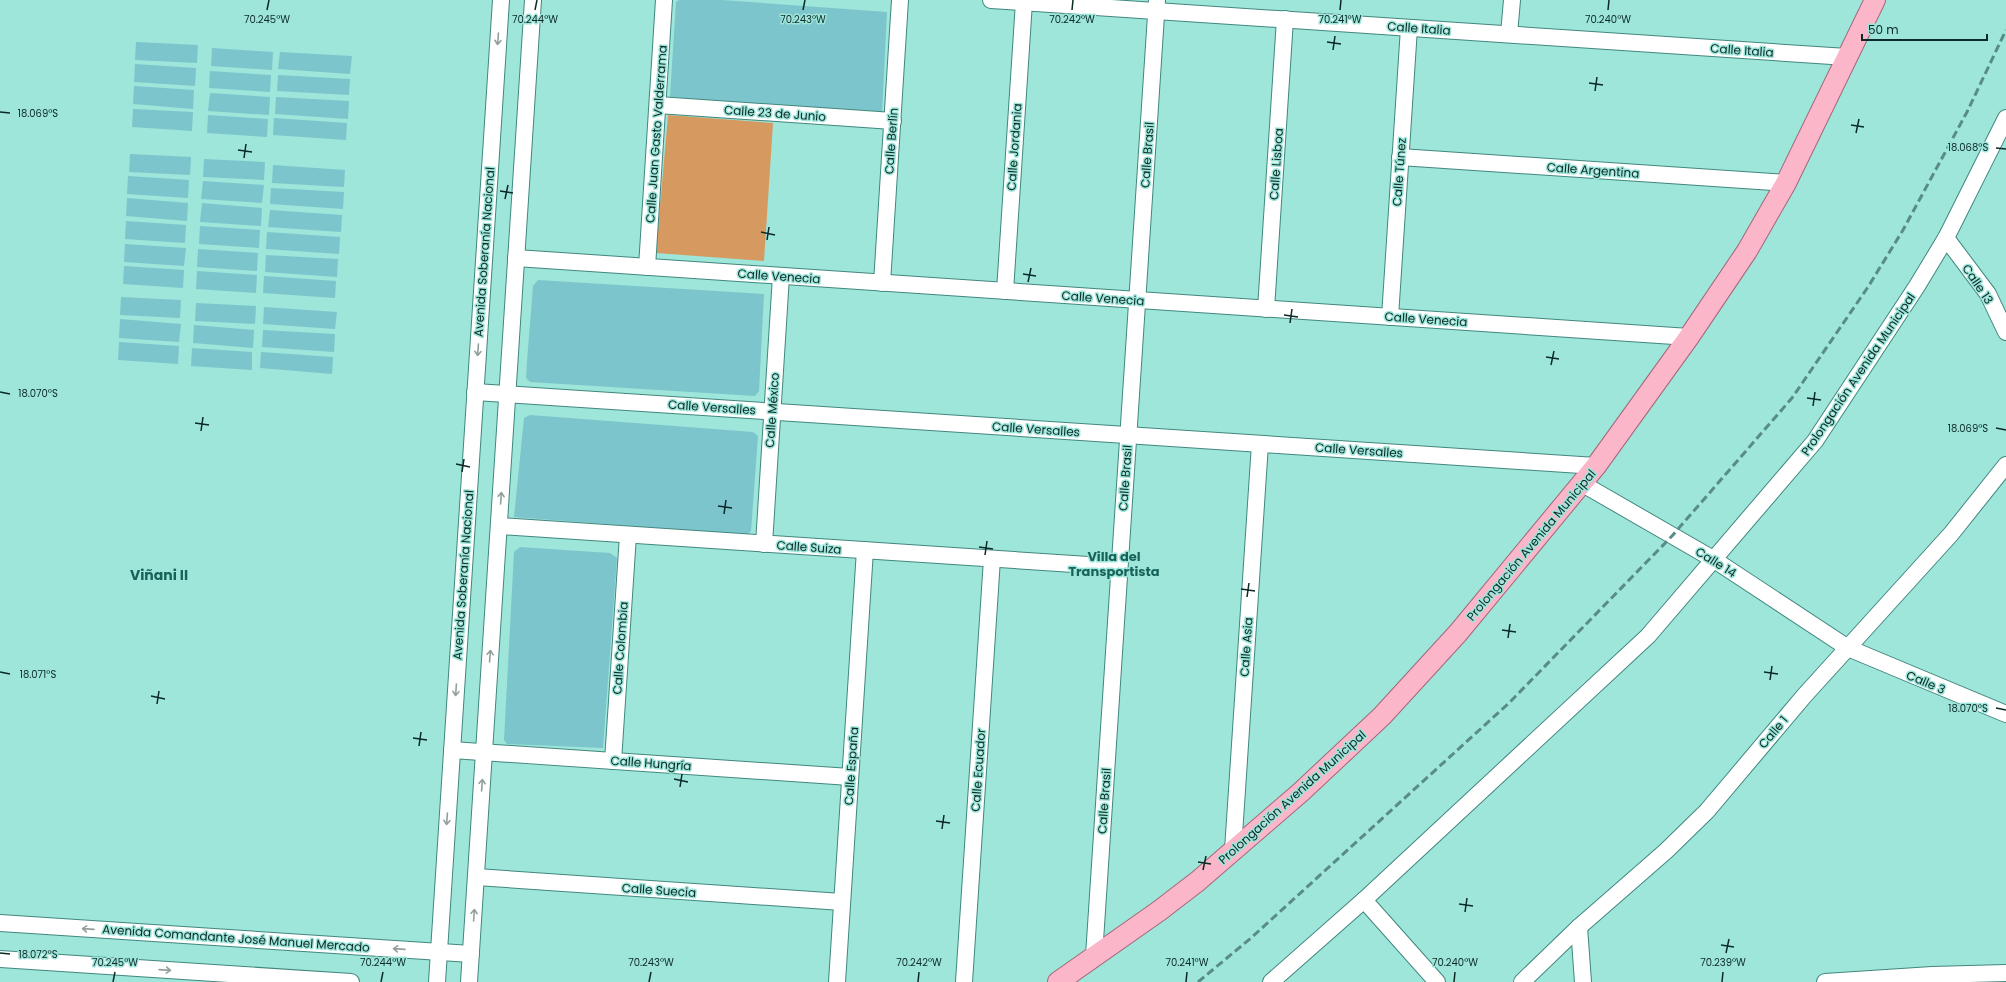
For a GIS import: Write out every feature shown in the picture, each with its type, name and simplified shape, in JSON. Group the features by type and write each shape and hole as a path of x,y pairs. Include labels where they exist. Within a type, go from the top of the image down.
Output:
{"main road":[{"name":"Prolongación Avenida Municipal","path":"1058,982 1159,911 1198,881 1301,792 1382,716 1458,633 1580,483 1596,466 1689,337 1747,251 1786,183 1875,0"}],"street":[{"name":"Avenida Soberanía Nacional","path":"437,982 500,0"},
{"path":"469,982 533,0"},
{"name":"Calle Juan Gasto Valderrama","path":"647,267 664,0"},
{"name":"Calle Berlín","path":"882,283 900,0"},
{"name":"Calle Italia","path":"991,0 1157,5 1285,19 1847,57"},
{"path":"1509,34 1512,0"},
{"name":"Calle Jordania","path":"1005,291 1024,2"},
{"name":"Calle Brasil","path":"1094,956 1157,5"},
{"name":"Calle Lisboa","path":"1266,308 1285,19"},
{"name":"Calle Túnez","path":"1390,317 1409,28"},
{"name":"Calle 23 de Junio","path":"658,105 893,121"},
{"name":"Prolongación Avenida Municipal","path":"1271,982 1364,900 1648,636 1815,441 1917,286 1946,238 2006,118"},
{"name":"Calle Argentina","path":"1400,157 1786,183"},
{"name":"Calle 13","path":"1946,238 1988,294 2006,332"},
{"name":"Calle Venecia","path":"516,258 1689,337"},
{"name":"Calle México","path":"764,544 781,276"},
{"name":"Calle Versalles","path":"475,392 1596,466"},
{"name":"Calle Asia","path":"1233,850 1260,444"},
{"name":"Calle 1","path":"1522,982 1579,927 1666,851 1707,811 1804,696 1951,534 2006,465"},
{"name":"Calle 14","path":"1580,483 1713,560 1848,648"},
{"name":"Calle Suiza","path":"499,526 1119,567"},
{"name":"Calle Colombia","path":"613,761 628,534"},
{"name":"Calle España","path":"837,982 865,550"},
{"name":"Calle Ecuador","path":"964,982 992,559"},
{"name":"Calle 3","path":"1848,648 2006,714"},
{"name":"Calle Hungría","path":"452,750 850,777"},
{"name":"Calle Suecia","path":"476,877 842,902"},
{"path":"1364,900 1437,982"},
{"name":"Avenida Comandante José Manuel Mercado","path":"0,923 471,954"},
{"path":"1579,927 1583,982"},
{"path":"0,959 351,982"},
{"path":"1825,982 1932,978 2006,973"}],"shaded area":[{"path":"668,115 773,123 764,261 656,253"}],"building":[{"path":"679,0 722,0 887,12 882,113 670,97 676,2"},
{"path":"136,42 198,45 197,63 135,60"},
{"path":"212,48 273,52 272,70 211,66"},
{"path":"280,52 352,56 350,74 278,69"},
{"path":"135,64 196,68 195,86 134,82"},
{"path":"210,71 271,75 270,92 209,88"},
{"path":"278,75 350,79 349,95 277,91"},
{"path":"134,86 194,90 193,109 133,104"},
{"path":"210,93 270,97 269,115 208,111"},
{"path":"276,97 349,101 348,119 275,114"},
{"path":"133,109 193,112 192,131 132,127"},
{"path":"208,115 268,119 267,137 207,133"},
{"path":"274,118 347,123 346,140 273,135"},
{"path":"130,154 191,157 190,175 129,172"},
{"path":"204,159 265,162 264,180 203,177"},
{"path":"273,165 345,170 344,187 272,183"},
{"path":"128,176 189,180 188,198 127,194"},
{"path":"203,181 264,185 262,203 201,199"},
{"path":"271,188 344,192 343,209 270,204"},
{"path":"127,198 188,203 187,221 126,216"},
{"path":"202,203 262,208 261,226 200,222"},
{"path":"270,210 342,215 341,232 268,227"},
{"path":"126,221 186,225 185,243 125,239"},
{"path":"200,226 260,230 259,248 199,244"},
{"path":"267,232 340,237 339,254 266,249"},
{"path":"125,244 186,248 184,266 124,262"},
{"path":"198,249 258,253 257,271 197,267"},
{"path":"266,255 338,259 337,277 265,272"},
{"path":"124,266 184,270 183,288 123,284"},
{"path":"197,271 257,275 256,293 196,289"},
{"path":"264,276 336,281 335,298 263,293"},
{"path":"538,280 764,294 759,391 755,396 530,382 526,378 527,361 533,286"},
{"path":"121,297 181,300 180,318 120,315"},
{"path":"196,303 256,306 255,324 195,321"},
{"path":"264,307 337,312 335,329 263,324"},
{"path":"120,319 181,324 179,342 119,338"},
{"path":"194,325 254,330 253,348 193,343"},
{"path":"263,330 335,334 334,352 262,347"},
{"path":"119,342 179,346 178,364 118,360"},
{"path":"192,348 252,352 252,370 191,366"},
{"path":"261,352 333,357 332,374 260,368"},
{"path":"530,415 753,432 758,436 751,531 747,535 514,517 524,418"},
{"path":"520,547 610,553 617,558 603,748 507,744 504,740 514,552"}],"railway":[{"path":"1198,982 1251,938 1509,703 1672,536 1792,398 1868,287 1903,230 1967,112 2006,30"}],"district":[{"name":"Villa del Transportista","path":"1114,564"},
{"name":"Viñani II","path":"159,575"}]}
